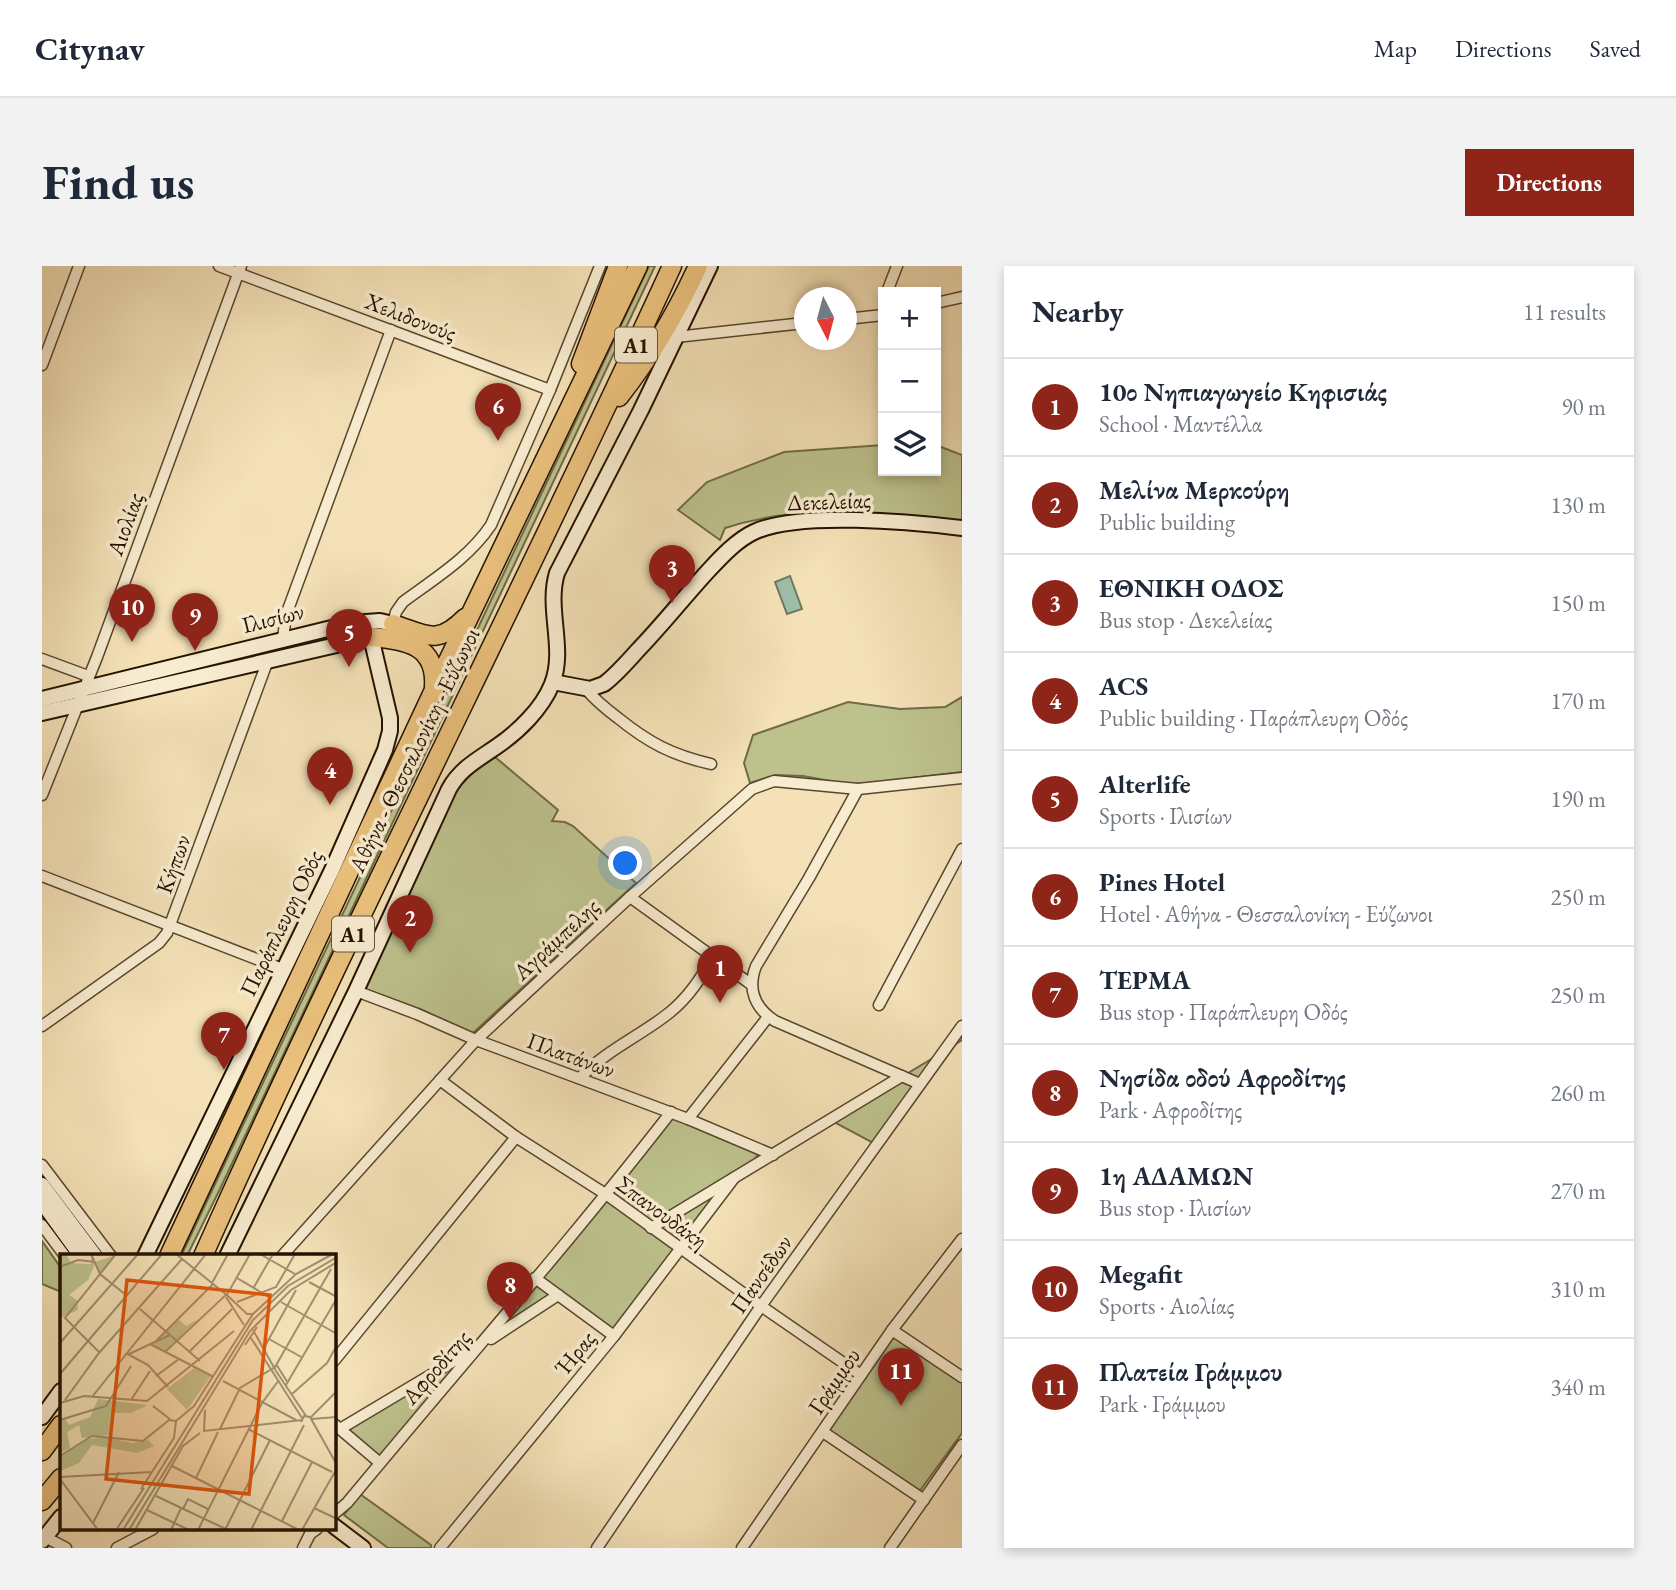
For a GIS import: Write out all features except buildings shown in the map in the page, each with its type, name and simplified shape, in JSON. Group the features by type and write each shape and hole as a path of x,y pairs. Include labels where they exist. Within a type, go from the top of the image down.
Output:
{"highway":[{"path":"570,408 584,354 618,266"},
{"name":"Αθήνα - Θεσσαλονίκη - Εύζωνοι","path":"170,1254 433,692 638,266"},
{"name":"Αθήνα - Θεσσαλονίκη - Εύζωνοι","path":"204,1254 436,758 672,266"},
{"path":"598,424 670,326 698,266"},
{"path":"393,624 424,634 441,636 454,629 475,608"},
{"path":"371,637 397,641 426,654 435,669 433,692"},
{"path":"42,1451 60,1426"},
{"path":"42,1501 60,1479"}],"main road":[{"path":"228,1254 356,991 426,835 455,778 467,766 513,734 537,709 553,682 557,651 553,592 557,573 710,266"},
{"name":"Δεκελείας","path":"585,688 598,687 609,680 710,569 738,542 755,531 776,525 810,521 862,521 962,528"},
{"name":"Ιλισίων","path":"42,699 85,683 352,623 380,621 393,624"},
{"name":"Ιλισίων","path":"42,713 371,637"},
{"name":"Παράπλευρη Οδός","path":"146,1254 285,970 385,750 390,718 371,637"},
{"path":"553,682 585,688"},
{"path":"42,1185 94,1254"},
{"path":"42,1202 80,1254"},
{"path":"42,1417 60,1392"},
{"path":"44,1539 60,1518"},
{"path":"336,1528 363,1548"}],"street":[{"path":"42,365 79,266"},
{"name":"Χελιδονούς","path":"219,266 239,270 550,390"},
{"path":"393,624 396,612 403,603 468,553 491,526 600,266"},
{"path":"889,287 897,266"},
{"name":"Αιολίας","path":"42,795 239,270"},
{"path":"941,302 962,297"},
{"path":"857,318 878,316"},
{"path":"676,337 794,324"},
{"path":"283,639 286,615 391,330"},
{"path":"42,659 85,683"},
{"name":"Κήπων","path":"42,1026 159,943 171,925 268,660"},
{"path":"585,688 594,699 655,746 683,758 711,764"},
{"name":"Αγράμπελης","path":"284,1254 476,1040 737,800 763,783 804,782 858,789 962,778"},
{"path":"858,789 809,878 755,966 752,982 756,1004 768,1017 786,1027 920,1084"},
{"path":"879,1005 962,849"},
{"path":"42,876 285,970"},
{"path":"630,897 752,982"},
{"path":"580,1078 593,1064 681,1002 699,981 713,957"},
{"name":"Πλατάνων","path":"356,991 418,1014 476,1040 671,1112 773,1155"},
{"path":"688,1119 768,1017"},
{"name":"Πανσέδων","path":"597,1548 761,1306 962,1026"},
{"name":"Ήρας","path":"651,1228 902,1076"},
{"name":"Σπανουδάκη","path":"440,1080 516,1137 607,1195 862,1375"},
{"name":"Αφροδίτης","path":"336,1512 607,1195 671,1112"},
{"path":"336,1360 516,1137"},
{"path":"42,1165 109,1254"},
{"name":"Ήρας","path":"440,1548 614,1336 734,1178"},
{"path":"42,1225 64,1254"},
{"name":"Γράμμου","path":"742,1548 892,1330 962,1239"},
{"path":"535,1278 614,1336"},
{"path":"380,1463 337,1426 481,1345 558,1295"},
{"path":"892,1330 962,1377"},
{"path":"822,1432 924,1500"},
{"path":"890,1548 960,1452"},
{"path":"117,1548 151,1530"},
{"path":"303,1548 310,1534 316,1530"},
{"path":"44,1539 66,1548"}],"green space":[{"path":"649,266 655,266 220,1189 188,1254 182,1254"},
{"path":"878,445 878,476 941,476 941,447 962,455 962,522 903,515 813,512 754,520 725,528 720,540 678,510 707,482 784,452"},
{"path":"962,697 962,772 852,785 803,776 775,775 750,783 744,763 753,735 848,702 900,709 945,707"},
{"path":"495,757 558,810 552,821 573,826 636,883 473,1033 420,1009 365,989 457,787"},
{"path":"962,1023 962,1040 943,1052"},
{"path":"943,1052 877,1145 830,1120"},
{"path":"671,1112 761,1151 614,1336 558,1295 481,1345"},
{"path":"42,1241 60,1267 60,1292 42,1284"},
{"path":"892,1330 962,1381 962,1433 919,1492 823,1432"},
{"path":"475,1350 380,1463 340,1429"},
{"path":"360,1494 431,1545 431,1548 388,1548 344,1515"}],"shaded area":[{"path":"790,576 802,609 787,614 775,582"}],"place":[{"name":"Pines Hotel","path":"498,441"},
{"name":"ΕΘΝΙΚΗ ΟΔΟΣ","path":"672,603"},
{"name":"Megafit","path":"132,642"},
{"name":"1η ΑΔΑΜΩΝ","path":"195,651"},
{"name":"Alterlife","path":"349,667"},
{"name":"ACS","path":"330,805"},
{"name":"Μελίνα Μερκούρη","path":"410,953"},
{"name":"10ο Νηπιαγωγείο Κηφισιάς","path":"720,1003"},
{"name":"ΤΕΡΜΑ","path":"224,1070"},
{"name":"Νησίδα οδού Αφροδίτης","path":"510,1320"},
{"name":"Πλατεία Γράμμου","path":"901,1406"}]}
